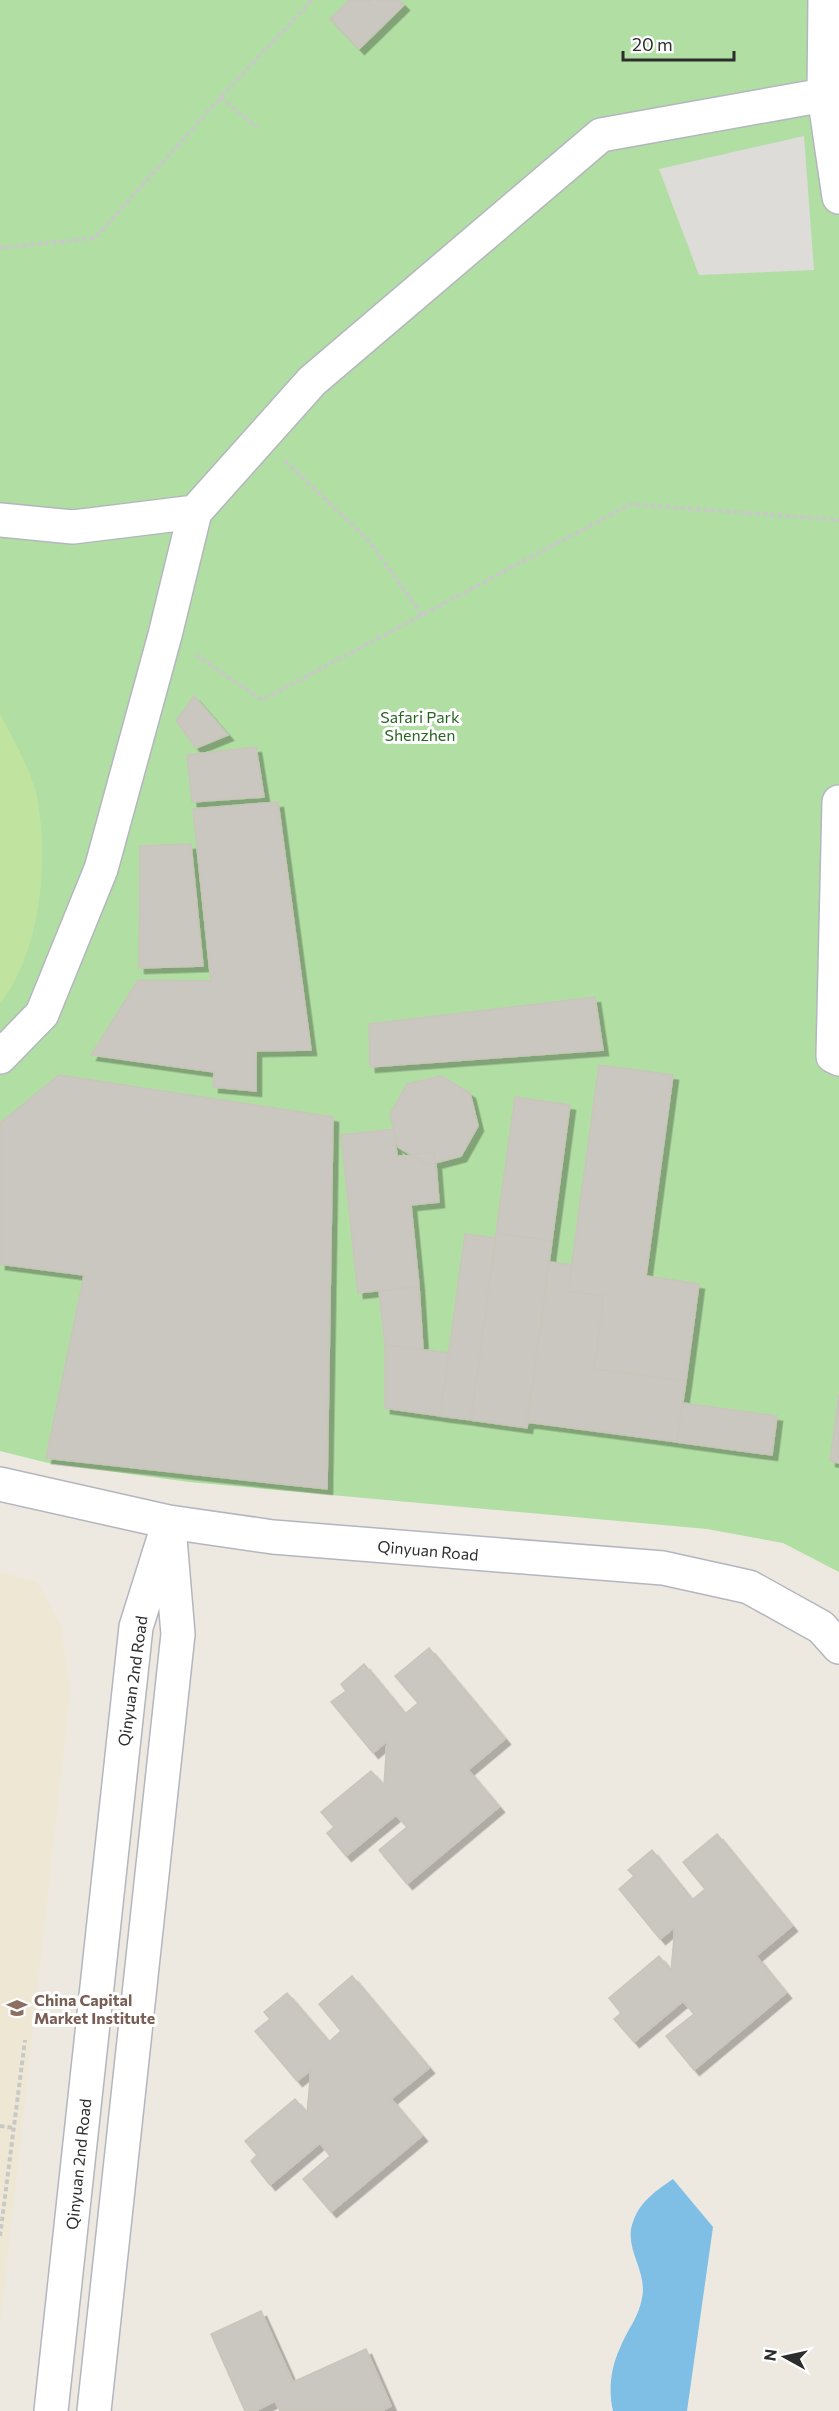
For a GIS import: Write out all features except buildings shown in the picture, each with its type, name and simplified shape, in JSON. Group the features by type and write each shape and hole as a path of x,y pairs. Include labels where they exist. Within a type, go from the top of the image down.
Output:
{"street":[{"path":"825,0 824,95 839,197"},
{"path":"0,1057 42,1014 100,869 165,634 195,512 312,381 601,135 824,95"},
{"path":"0,520 73,527 195,512"},
{"path":"839,802 833,1056 839,1059"},
{"name":"Qinyuan Road","path":"0,1484 169,1522 273,1537 663,1568 749,1587 821,1628 839,1647"},
{"path":"94,2411 178,1634 169,1522"},
{"name":"Qinyuan 2nd Road","path":"51,2411 136,1627 169,1522"}],"path":[{"path":"0,248 95,238 312,0"},
{"path":"373,0 376,5"},
{"path":"221,98 257,128"},
{"path":"261,438 369,541 422,615"},
{"path":"165,634 262,700 631,504 839,519"},
{"path":"0,2236 25,2040"},
{"path":"0,2126 14,2128"}],"shaded area":[{"path":"804,136 814,270 699,275 659,169"},
{"name":"China Capital Market Institute","path":"0,1572 37,1582 60,1623 70,1690 0,2325"}],"green space":[{"name":"Safari Park Shenzhen","path":"0,0 839,0 839,1572 783,1543 707,1529 189,1482 48,1463 0,1451"},
{"path":"0,714 35,788 41,822 42,848 38,905 33,932 14,982 0,1003"}],"water":[{"path":"673,2179 713,2227 687,2411 613,2411 611,2379 614,2363 642,2298 642,2278 631,2241 633,2222 644,2202"}],"place":[{"name":"China Capital Market Institute","path":"17,2008"}]}
